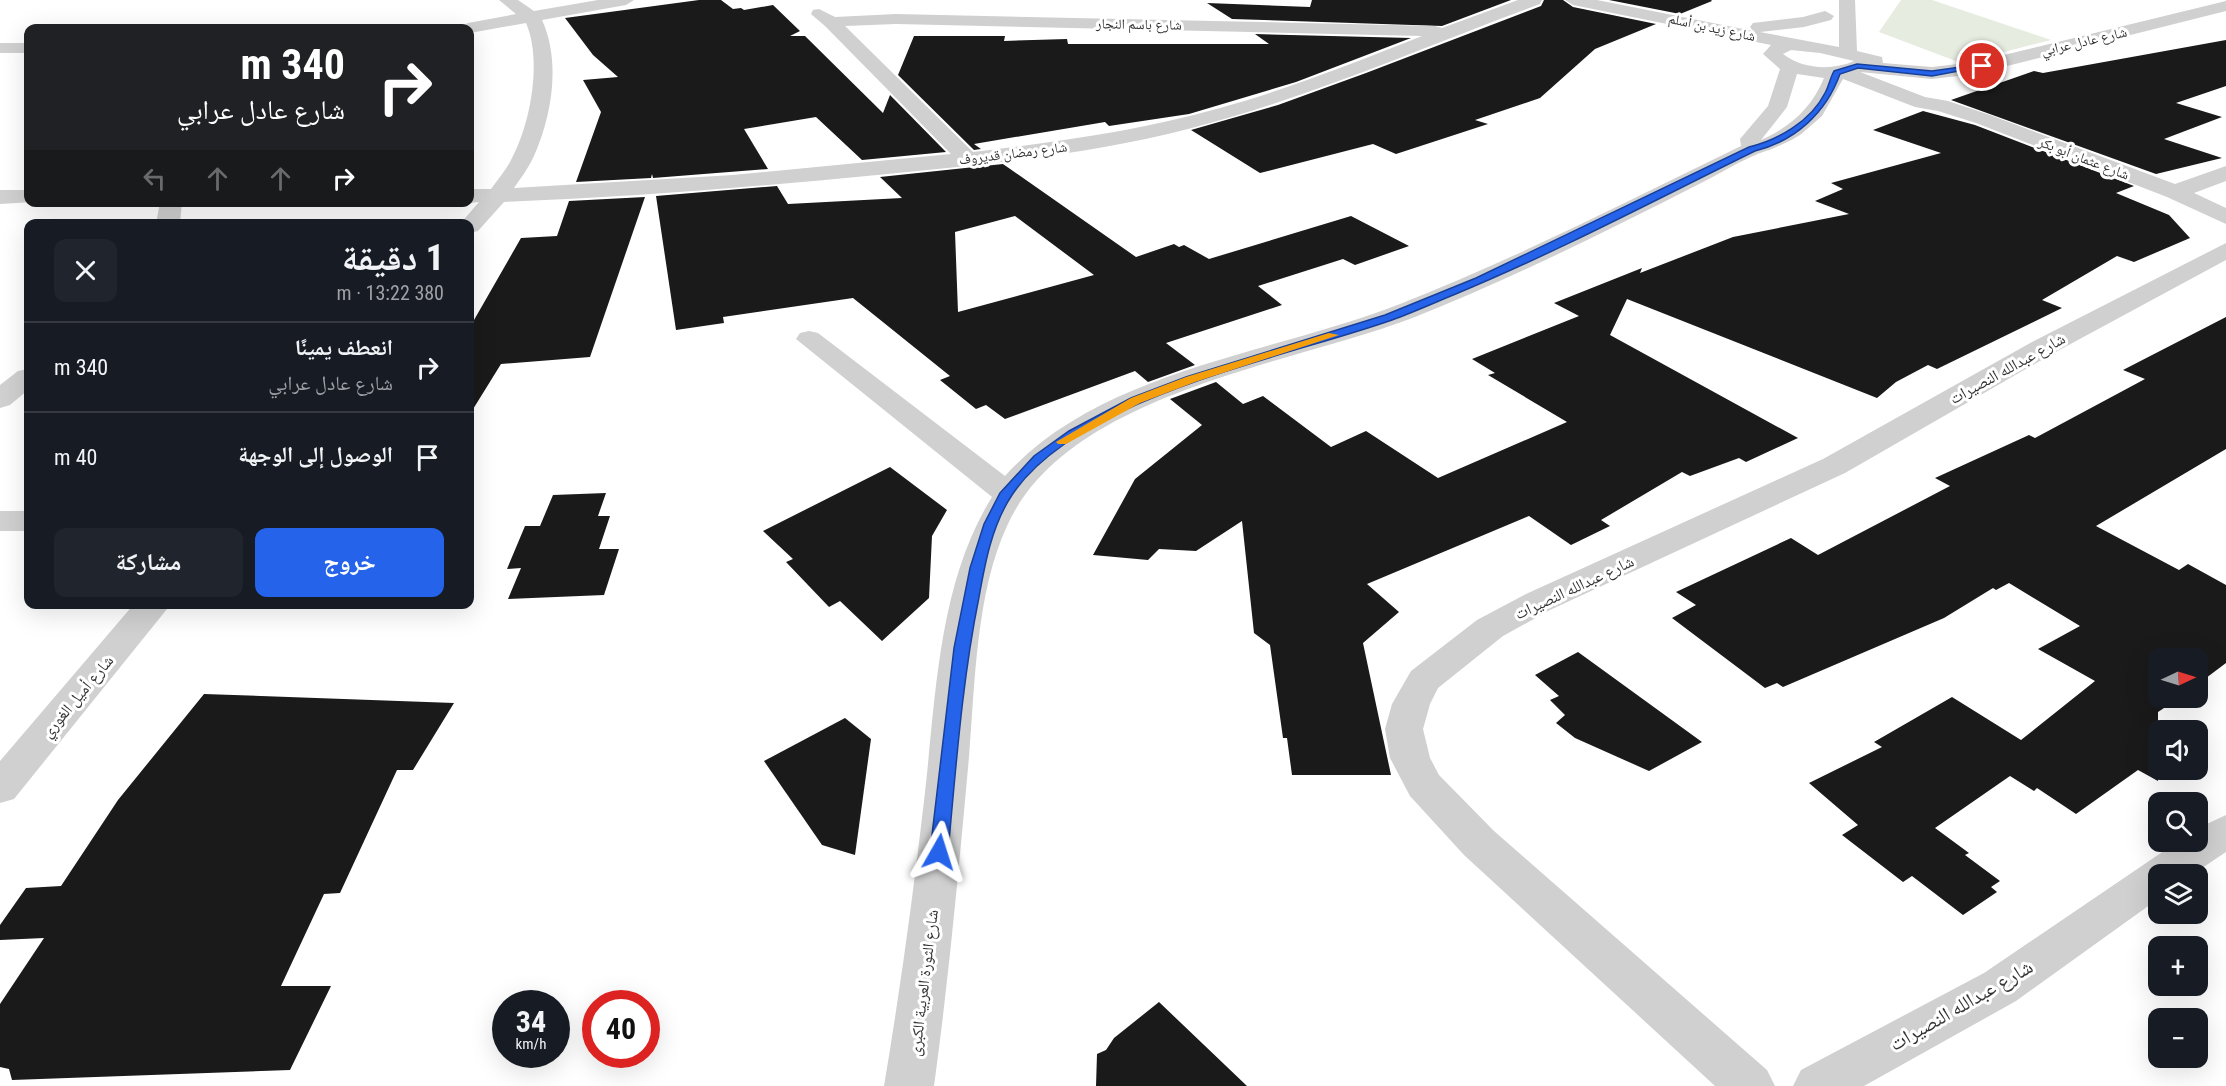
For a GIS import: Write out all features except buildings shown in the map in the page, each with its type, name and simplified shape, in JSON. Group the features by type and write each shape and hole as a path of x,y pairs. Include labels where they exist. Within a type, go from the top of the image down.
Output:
{"street":[{"path":"474,222 498,195 524,158 540,104 541,36 533,18 507,0"},
{"path":"474,27 626,0"},
{"name":"شارع رمضان قديروف","path":"474,196 803,176 969,159 1109,139 1212,116 1304,88 1388,57 1446,31 1534,0"},
{"name":"شارع زيد بن أسلم","path":"1573,0 1630,13 1723,28 1796,45 1821,47 1849,65"},
{"path":"1752,149 1750,139 1777,107 1783,63 1772,54 1774,50 1796,45 1825,16 1835,0"},
{"name":"شارع الثورة العربية الكبرى","path":"909,1086 924,989 961,648 977,568 991,524 1007,493 1039,459 1073,433 1136,401 1190,380 1399,313 1479,280 1752,149 1773,144 1805,122 1829,94 1849,65 1847,0"},
{"name":"شارع عادل عرابي","path":"1849,65 1932,73 1975,68 2226,6"},
{"name":"شارع زيد بن أسلم","path":"1630,13 1783,63 1849,65"},
{"path":"1723,28 1789,24 1825,16"},
{"name":"شارع باسم النجار","path":"969,159 825,18 1446,31"},
{"path":"0,48 24,48"},
{"name":"شارع عثمان أبو بكر","path":"1849,65 1922,103 1941,105 2175,192 2226,217"},
{"path":"2175,192 2226,173"},
{"path":"0,196 24,197"},
{"name":"شارع عبدالله النصيرات","path":"1750,1086 1479,843 1424,785 1410,758 1404,729 1411,704 1424,680 1490,628 1528,607 1834,466 2042,348 2226,250"},
{"path":"809,339 1007,493"},
{"path":"0,399 24,380"},
{"path":"0,521 24,521"},
{"name":"شارع أميل الغوري","path":"0,788 150,609"},
{"name":"شارع عبدالله النصيرات","path":"2176,864 2226,831"},
{"name":"شارع عبدالله النصيرات","path":"1818,1086 2000,987 2148,883"}],"shaded area":[{"path":"1901,0 1932,0 2051,40 1961,63 1879,32"}],"slow traffic":[{"path":"1062,442 1073,433 1136,401 1190,380 1333,335"}],"route":[{"path":"939,852 961,648 977,568 991,524 1007,493 1039,459 1073,433 1136,401 1190,380 1389,317 1479,280 1627,211 1752,149 1773,144 1805,122 1822,104 1829,94 1836,73 1848,71 1857,66 1932,73 1982,66"}]}
